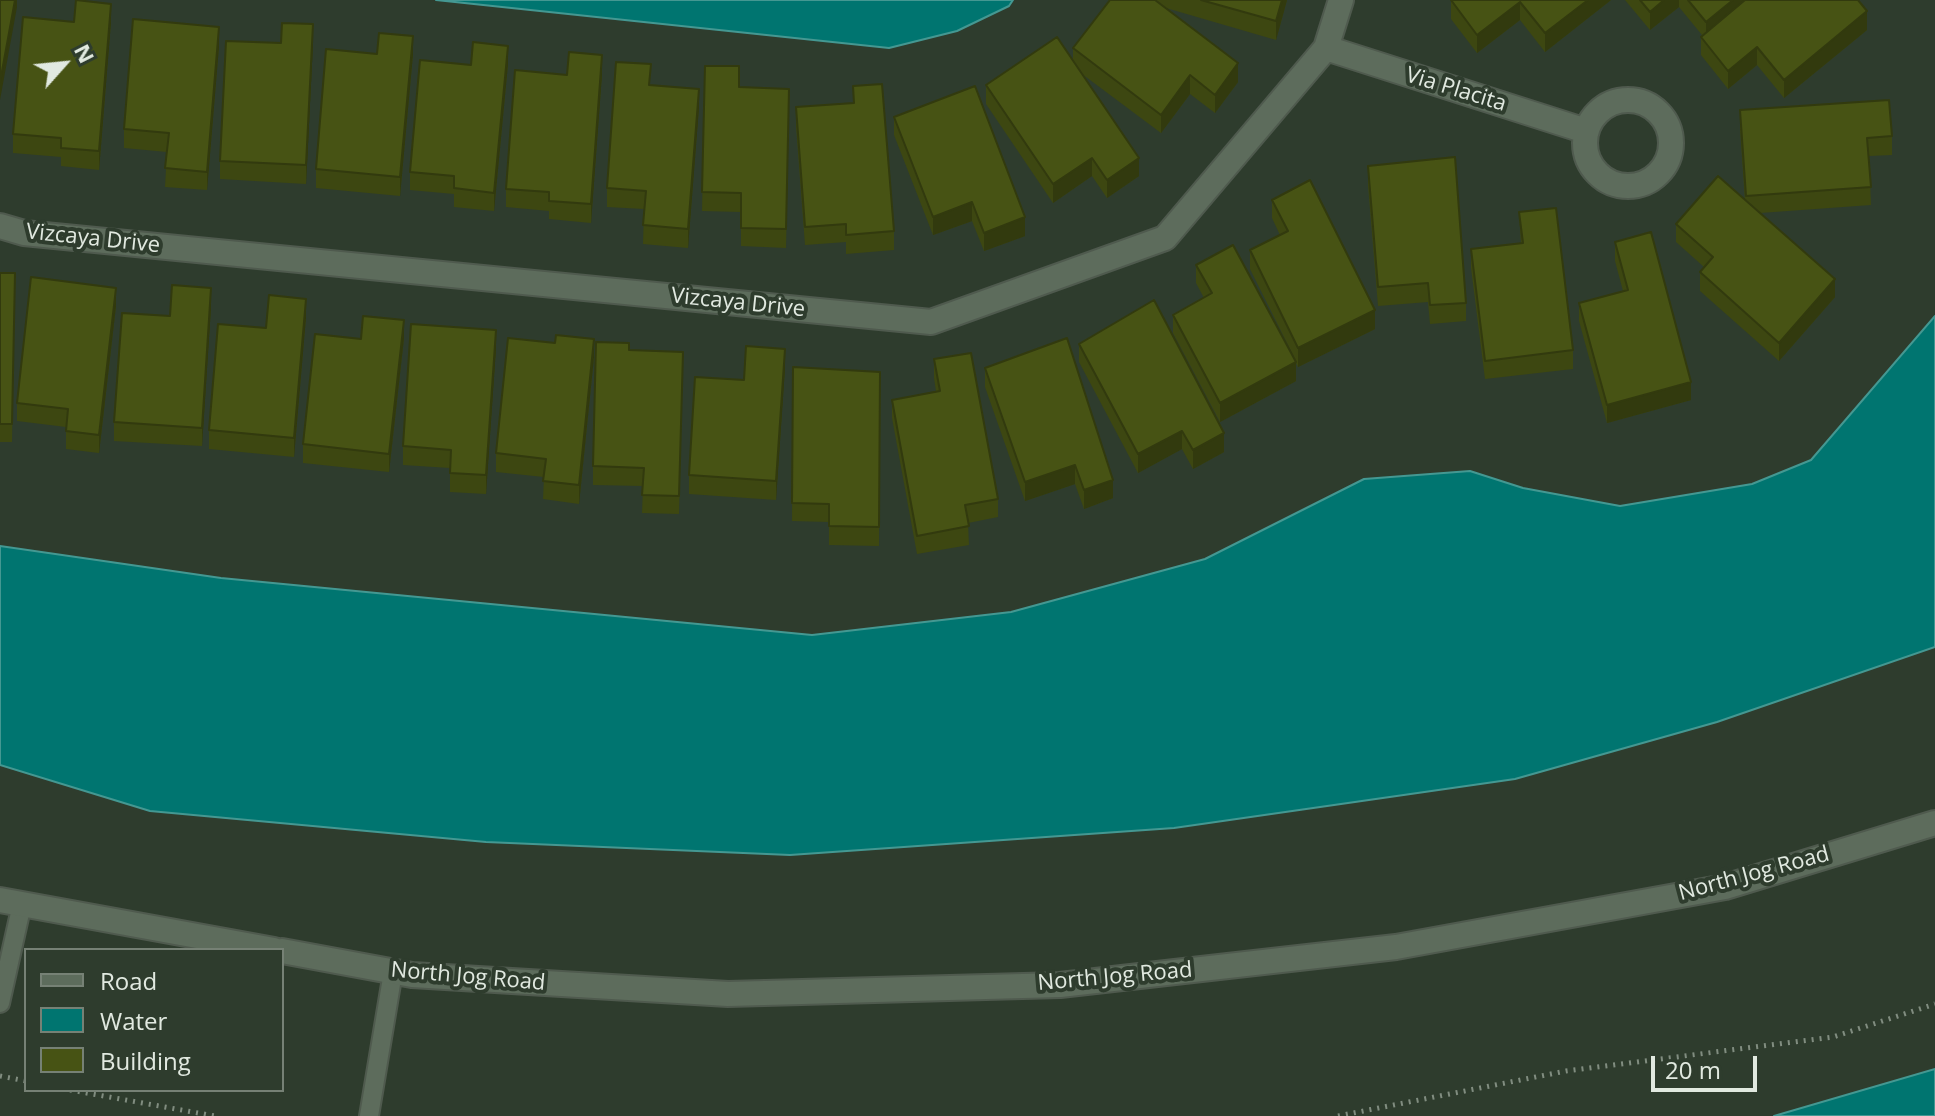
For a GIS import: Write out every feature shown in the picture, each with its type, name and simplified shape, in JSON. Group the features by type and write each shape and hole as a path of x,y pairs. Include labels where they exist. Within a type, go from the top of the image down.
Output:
{"street":[{"name":"Vizcaya Drive","path":"0,226 24,233 931,322 1165,238 1326,48 1341,0"},
{"name":"Via Placita","path":"1326,48 1586,131"},
{"name":"North Jog Road","path":"284,951 393,972 728,994 1060,985 1396,947 1725,887 1935,823"},
{"path":"11,902 263,948"}],"lane":[{"path":"0,1003 11,902"},
{"path":"369,1116 393,972"}],"path":[{"path":"1338,1116 1566,1071 1833,1037 1935,1004"},
{"path":"0,1076 24,1081"},
{"path":"81,1092 215,1116"}],"water":[{"path":"436,0 1013,0 1009,6 957,31 889,48"},
{"path":"1935,316 1935,647 1717,722 1515,779 1174,828 790,855 486,842 150,811 0,765 0,546 221,578 812,635 1011,612 1205,559 1364,479 1470,471 1523,488 1620,506 1752,484 1811,460"},
{"path":"1935,1069 1935,1116 1774,1116"}],"building":[{"path":"0,0 15,0 0,82"},
{"path":"76,0 111,4 99,151 61,148 61,138 13,134 23,17 74,22"},
{"path":"1110,0 1155,0 1238,63 1215,95 1190,75 1161,115 1073,48"},
{"path":"1201,0 1282,0 1276,21"},
{"path":"1451,0 1588,0 1545,33 1520,2 1477,35"},
{"path":"1640,0 1664,0 1650,12"},
{"path":"1688,0 1733,0 1706,22"},
{"path":"1745,0 1858,0 1867,11 1784,80 1757,47 1728,71 1701,37"},
{"path":"133,19 219,27 207,172 165,168 169,133 124,129"},
{"path":"282,23 313,24 306,165 220,161 226,41 281,43"},
{"path":"379,33 413,36 400,177 316,169 326,49 377,54"},
{"path":"1057,37 1139,158 1107,180 1092,158 1053,184 986,85"},
{"path":"473,42 508,46 494,193 454,188 454,176 410,172 420,60 471,65"},
{"path":"569,52 602,55 591,204 549,201 549,192 506,189 515,70 567,75"},
{"path":"616,62 651,64 649,85 699,89 688,229 643,225 646,191 607,188"},
{"path":"705,66 739,66 739,87 789,89 786,229 741,228 741,193 702,192"},
{"path":"882,84 894,231 846,235 846,224 805,227 796,107 854,103 853,86"},
{"path":"975,86 1025,217 984,233 972,202 933,217 894,117"},
{"path":"1889,100 1892,136 1867,138 1871,187 1746,196 1740,110"},
{"path":"1455,157 1466,303 1430,305 1428,283 1378,287 1368,166"},
{"path":"1718,176 1835,279 1779,343 1700,272 1713,257 1676,224"},
{"path":"1310,180 1375,310 1298,348 1250,250 1288,231 1272,200"},
{"path":"1556,208 1573,350 1485,361 1471,249 1523,243 1519,212"},
{"path":"1651,232 1691,382 1607,405 1579,303 1628,290 1615,242"},
{"path":"1233,245 1296,362 1220,403 1173,315 1212,293 1196,265"},
{"path":"0,273 15,273 12,424 0,424"},
{"path":"31,277 116,288 99,435 66,431 68,409 17,403"},
{"path":"172,285 211,288 202,428 114,422 122,313 170,316"},
{"path":"269,295 306,299 294,438 209,430 218,324 266,328"},
{"path":"1154,300 1224,433 1193,450 1182,431 1138,454 1079,344"},
{"path":"363,316 404,320 389,454 303,444 315,334 361,339"},
{"path":"411,324 496,330 486,475 450,473 451,450 403,446"},
{"path":"556,335 594,339 579,485 543,481 546,459 496,453 508,338 555,343"},
{"path":"1067,338 1113,480 1084,490 1075,465 1025,482 985,368"},
{"path":"596,342 629,343 629,350 683,352 679,496 642,495 644,468 593,466"},
{"path":"746,346 785,349 776,481 689,475 695,377 744,380"},
{"path":"971,353 998,499 965,505 969,526 917,536 892,400 940,391 934,359"},
{"path":"793,367 880,372 879,527 829,526 829,504 792,503"}]}
